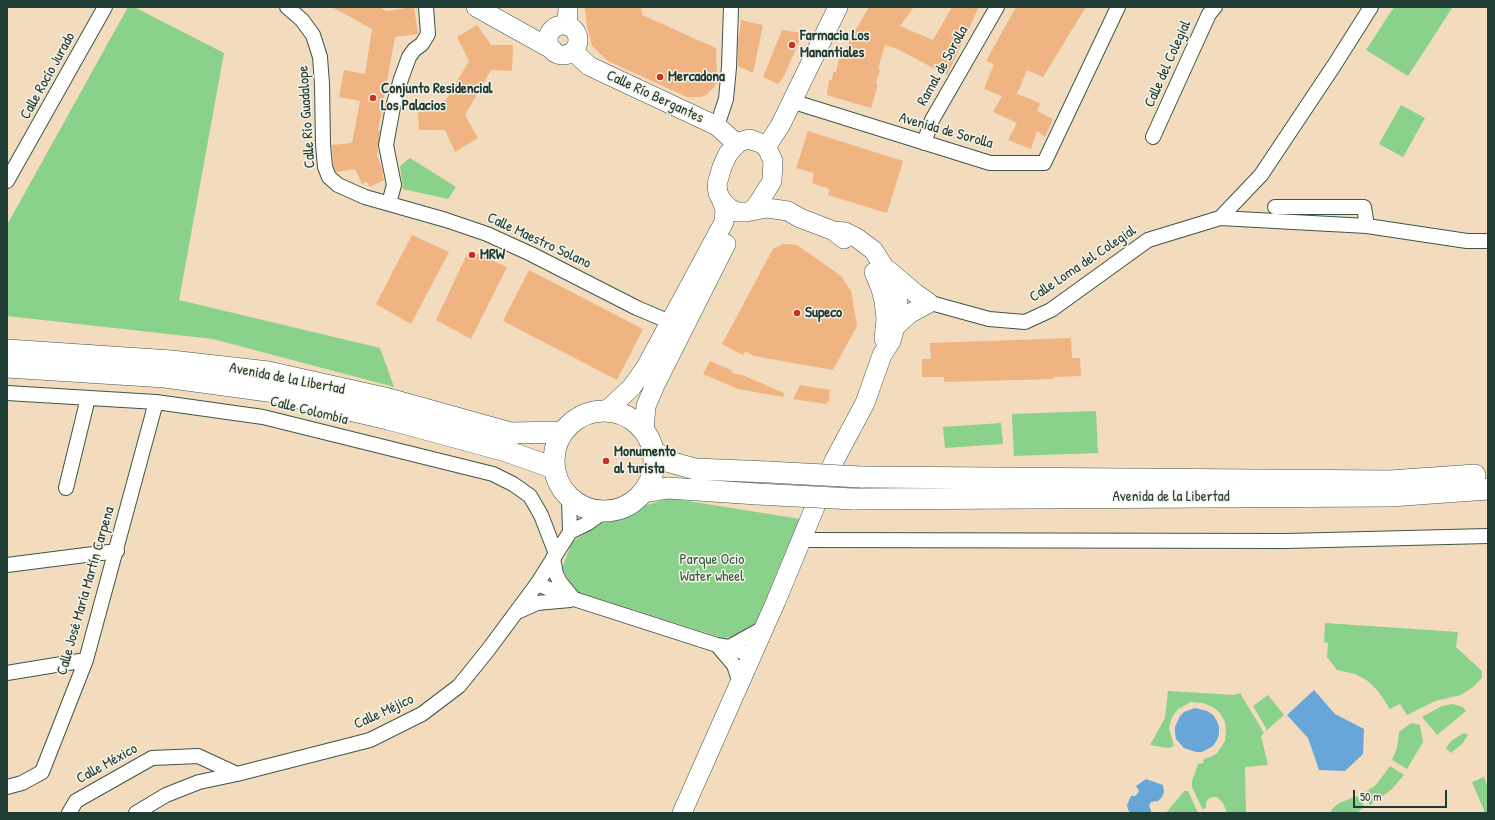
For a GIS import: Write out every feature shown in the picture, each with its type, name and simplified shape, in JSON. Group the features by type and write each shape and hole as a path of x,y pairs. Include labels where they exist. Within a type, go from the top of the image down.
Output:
{"main road":[{"path":"476,7 558,54 563,55 573,51 578,43 578,38 573,29 567,26 558,26 554,29 550,35 549,43 553,50"},
{"path":"567,26 568,7"},
{"path":"766,147 780,126 838,7"},
{"name":"Calle Río Bergantes","path":"573,51 589,66 717,126 737,144"},
{"path":"606,411 631,388 646,367 724,222 725,210 718,193 717,184 719,174 728,154 739,142 749,139 763,144 766,147 773,161 772,181 781,201 788,211"},
{"path":"644,431 646,406 655,385 734,229 749,211 759,202 772,181"},
{"path":"682,813 803,540 834,461 865,403 882,355 891,341 890,326 886,319 881,289 873,270 865,258 850,242 834,231 800,218 788,211 767,208 737,212 729,208 722,201"},
{"path":"834,231 846,232 873,250 888,273 897,296 899,314 890,326"},
{"path":"857,250 871,258 878,269 886,291 891,295 897,296"},
{"path":"882,264 915,293 929,303 890,326"},
{"name":"Avenida de la Libertad","path":"7,350 171,361 268,372 389,399 511,432 562,432"},
{"name":"Avenida de la Libertad","path":"7,367 165,377 268,391 388,419 506,451 554,468"},
{"path":"606,411 620,414 633,420 644,431 650,440 653,451 654,465 651,480 644,492 632,504 616,510 599,512 583,507 569,498 559,484 554,468 554,455 562,432 574,420 589,413 606,411"},
{"name":"Avenida de la Libertad","path":"653,451 670,462 695,469 861,477 1390,481 1488,474"},
{"name":"Avenida de la Libertad","path":"644,492 668,488 853,499 1390,496 1488,488"}],"street":[{"name":"Calle Rocío Jurado","path":"7,181 105,7"},
{"name":"Calle Río Guadalope","path":"288,7 302,20 313,35 320,57 323,144 325,166 328,177 350,192 389,203"},
{"path":"389,203 394,185 386,145 393,107 409,57 414,50 422,44 428,34 426,7"},
{"path":"717,126 726,99 729,67 731,7"},
{"name":"Ramal de Sorolla","path":"924,143 932,120 997,7"},
{"name":"Avenida de Sorolla","path":"791,101 990,163 1044,163 1118,7"},
{"name":"Calle del Colegial","path":"1153,136 1209,14 1215,7"},
{"name":"Calle Loma del Colegial","path":"897,296 903,296 989,319 1024,322 1051,310 1148,240 1220,218 1261,175 1371,7"},
{"name":"Calle Maestro Solano","path":"389,203 487,234 531,254 637,308 670,322"},
{"path":"1275,207 1364,208 1367,226"},
{"path":"1220,218 1367,226 1467,241 1488,241"},
{"name":"Calle Colombia","path":"7,393 156,402 263,417 493,474 513,484 530,496 542,515 554,556 556,574 560,582 575,599"},
{"path":"66,488 88,398"},
{"name":"Calle José María Martín Carpena","path":"7,787 22,783 42,772 86,660 117,551 156,402"},
{"path":"569,498 570,532 588,523 605,511"},
{"name":"Calle Méjico","path":"136,813 166,795 199,782 370,740 422,714 458,686 488,650 537,584 570,532"},
{"path":"803,540 1286,541 1488,536"},
{"path":"7,565 117,551"},
{"path":"537,584 575,599 752,656"},
{"path":"517,612 537,604 575,599"},
{"path":"723,646 765,627"},
{"path":"723,646 734,665 740,682"},
{"path":"7,672 86,660"},
{"name":"Calle México","path":"69,813 76,801 152,758 198,756 236,774"}],"green space":[{"path":"128,7 134,7 224,53 179,300 380,348 394,387 213,339 7,316 7,225"},
{"path":"1394,7 1452,8 1408,76 1366,50"},
{"path":"1401,105 1425,118 1403,157 1379,144"},
{"path":"410,158 456,187 448,199 403,189 400,166"},
{"path":"1096,411 1098,453 1014,456 1012,414"},
{"path":"1001,423 1003,444 945,448 943,427"},
{"name":"Parque Ocio Water wheel","path":"669,498 800,519 759,621 746,635 723,638 574,591 562,568 572,542 613,516"},
{"path":"1325,623 1458,632 1456,647 1482,671 1482,678 1473,687 1461,695 1435,701 1407,715 1400,704 1390,709 1378,691 1368,681 1355,674 1337,670 1327,657 1328,643 1324,642"},
{"path":"1168,691 1234,695 1240,693 1264,733 1261,736 1268,765 1245,767 1246,813 1227,813 1223,803 1217,797 1208,799 1206,802 1206,807 1203,810 1192,787 1192,781 1198,764 1203,763 1204,759 1217,753 1225,741 1225,722 1220,713 1213,707 1203,703 1191,702 1178,709 1172,717 1169,728 1174,746 1168,748 1150,745 1165,718"},
{"path":"1268,695 1284,715 1267,730 1253,706"},
{"path":"1453,704 1463,707 1466,711 1437,735 1422,717 1442,706"},
{"path":"1411,723 1420,725 1423,742 1407,769 1392,760 1397,748 1399,732"},
{"path":"1464,733 1468,735 1463,743 1451,753 1446,748 1451,741"},
{"path":"1390,766 1404,775 1391,790 1370,805 1363,794 1376,785"},
{"path":"1484,777 1488,787 1488,813 1485,813 1472,782"},
{"path":"1184,791 1188,791 1198,813 1166,813"},
{"path":"1357,796 1365,807 1356,813 1330,813 1339,803"}],"water":[{"path":"1314,690 1335,714 1364,729 1363,754 1345,771 1319,770 1308,738 1287,715"},
{"path":"1195,708 1207,711 1213,715 1219,727 1219,734 1213,746 1202,752 1196,752 1184,748 1176,739 1175,733 1175,727 1180,716 1184,712"},
{"path":"1146,779 1163,785 1164,792 1162,797 1158,801 1151,802 1149,806 1151,813 1131,813 1128,810 1127,805 1131,796 1135,796 1139,791 1136,786"}],"building":[{"name":"Conjunto Residencial Los Palacios","path":"332,7 379,7 386,11 414,7 418,34 395,37 378,131 380,131 377,156 381,165 384,180 370,187 367,182 362,184 355,169 336,172 333,165 332,145 352,143 360,101 339,97 344,70 365,74 372,29"},
{"path":"585,7 641,7 642,15 716,48 717,79 715,86 706,95 701,97 687,97 608,61 592,46 587,26"},
{"path":"869,7 914,7 900,26 933,40 952,7 979,7 947,75 897,49 885,45 878,69 880,70 876,83 878,84 871,108 827,95 829,80 832,80 833,72 836,72 839,59 842,58 852,36"},
{"path":"1016,7 1086,7 1043,77 1027,70 1017,94 1040,103 1037,111 1053,119 1045,137 1037,131 1031,149 1008,140 1017,123 993,112 1002,96 984,89 994,64 986,61"},
{"path":"741,20 763,25 753,73 738,66 738,44"},
{"path":"477,25 491,45 513,45 512,71 491,70 465,115 478,138 455,152 445,130 419,130 417,103 443,105 469,61 457,37"},
{"path":"782,30 803,33 783,78 778,84 763,77"},
{"path":"808,131 903,161 887,213 828,195 830,189 812,183 814,173 796,168"},
{"path":"412,235 449,252 411,324 376,304"},
{"name":"Supeco","path":"783,244 797,245 841,276 851,291 857,326 833,370 754,356 746,351 743,355 722,344 773,249"},
{"path":"469,250 507,267 471,339 436,320"},
{"path":"529,270 643,329 617,380 503,321"},
{"path":"1071,338 1072,358 1080,358 1081,376 1054,377 1054,379 944,382 944,377 922,377 922,359 931,359 930,343"},
{"path":"710,361 733,371 731,373 742,375 784,393 783,397 738,389 703,374"},
{"path":"800,385 830,390 829,401 825,404 793,399"}],"place":[{"name":"Farmacia Los Manantiales","path":"792,45"},
{"name":"Mercadona","path":"660,77"},
{"name":"Conjunto Residencial Los Palacios","path":"373,98"},
{"name":"MRW","path":"472,255"},
{"name":"Supeco","path":"797,313"},
{"name":"Monumento al turista","path":"606,461"}]}
